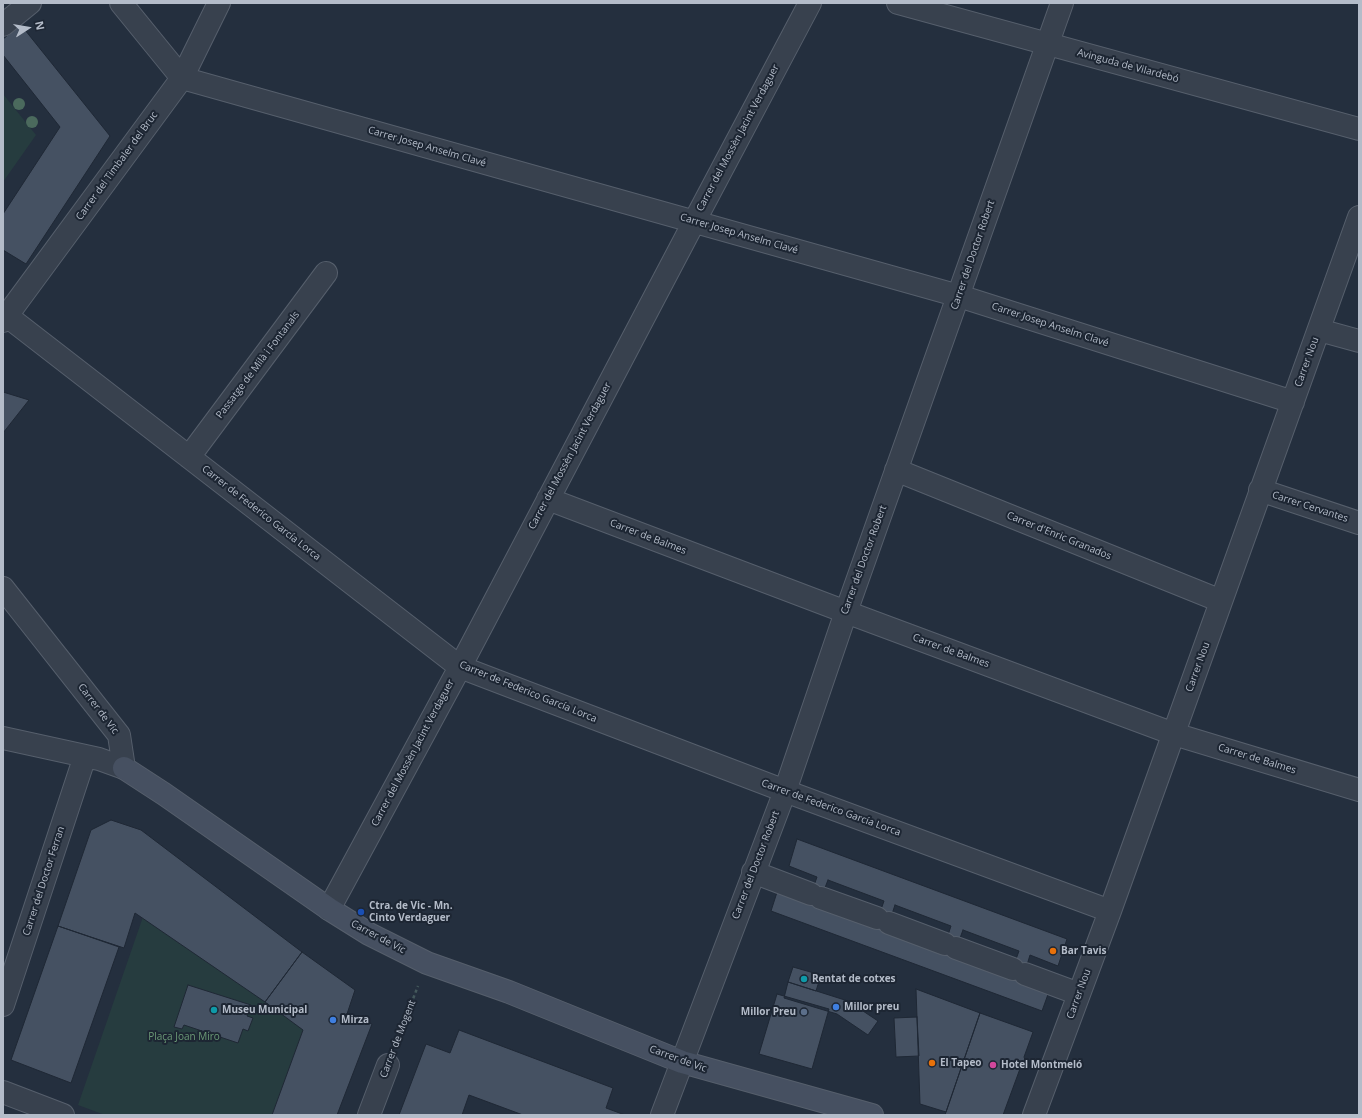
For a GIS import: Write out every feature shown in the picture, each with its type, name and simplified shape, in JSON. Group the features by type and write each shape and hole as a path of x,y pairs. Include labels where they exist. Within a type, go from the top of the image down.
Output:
{"street":[{"path":"3,24 30,3"},
{"path":"121,3 182,78"},
{"name":"Carrer del Timbaler del Bruc","path":"5,318 182,78 220,3"},
{"name":"Carrer del Mossèn Jacint Verdaguer","path":"329,909 460,667 810,3"},
{"name":"Avinguda de Vilardebó","path":"898,3 1359,129"},
{"name":"Carrer del Doctor Robert","path":"662,1115 785,791 846,612 1062,3"},
{"name":"Carrer Josep Anselm Clavé","path":"182,78 959,296 1293,402"},
{"name":"Carrer Nou","path":"1034,1115 1110,911 1359,217"},
{"name":"Passatge de Milà i Fontanals","path":"190,457 326,273"},
{"name":"Carrer de Federico García Lorca","path":"5,318 190,457 460,667 785,791 1110,911"},
{"path":"1318,330 1359,341"},
{"name":"Carrer d'Enric Granados","path":"896,470 1221,601"},
{"name":"Carrer Cervantes","path":"1260,490 1359,523"},
{"name":"Carrer de Balmes","path":"548,499 1174,734 1359,790"},
{"name":"Carrer de Vic","path":"3,588 119,735 124,768 164,794 329,909 368,934 427,963 509,992 682,1062 863,1114"},
{"path":"3,738 99,759 124,768"},
{"name":"Carrer del Doctor Ferran","path":"3,1005 85,756"},
{"path":"753,872 1079,994"},
{"name":"Carrer de Mogent","path":"369,1115 388,1065"},
{"path":"3,1092 63,1115"}],"path":[{"name":"Carrer de Mogent","path":"388,1065 427,963"}],"green space":[{"path":"3,94 36,135 3,182"},
{"name":"Plaça Joan Miro","path":"145,911 307,1031 276,1115 105,1115 78,1105"}],"building":[{"path":"21,25 110,136 26,264 3,250 3,214 60,127 3,55 3,39"},
{"path":"3,392 29,400 3,433"},
{"path":"111,820 141,830 302,952 265,1002 135,913 124,948 58,926 91,830"},
{"path":"797,839 1067,939 1058,966 1030,955 1024,975 1051,986 1042,1011 771,911 779,886 811,894 817,877 789,866","holes":["828,880 884,901 877,921 821,898","895,905 951,926 945,944 889,923","963,930 1019,951 1012,970 956,949"]},
{"path":"58,926 119,947 71,1083 11,1060"},
{"path":"302,952 355,990 347,1014 372,1024 337,1115 272,1115 303,1030 265,1002"},
{"name":"Rentat de cotxes","path":"793,967 821,975 816,991 788,982"},
{"name":"Millor preu","path":"788,982 848,1001 878,1021 868,1035 837,1014 784,998"},
{"name":"Museu Municipal","path":"188,985 251,1005 247,1016 253,1018 248,1031 243,1029 238,1043 184,1025 182,1029 174,1027"},
{"path":"916,989 980,1013 946,1112 920,1104"},
{"path":"777,994 829,1009 812,1069 759,1054"},
{"name":"Hotel Montmeló","path":"980,1013 1033,1032 1024,1057 1026,1063 1021,1066 1003,1115 945,1115"},
{"path":"917,1017 919,1056 896,1057 894,1018"},
{"path":"459,1030 613,1088 606,1108 625,1115 523,1115 469,1095 462,1115 399,1115 426,1044 450,1053"}],"place":[{"name":"Ctra. de Vic - Mn. Cinto Verdaguer","path":"361,912"},
{"name":"Bar Tavis","path":"1053,951"},
{"name":"Rentat de cotxes","path":"804,979"},
{"name":"Millor preu","path":"836,1007"},
{"name":"Museu Municipal","path":"214,1010"},
{"name":"Millor Preu","path":"804,1012"},
{"name":"Mirza","path":"333,1020"},
{"name":"El Tapeo","path":"932,1063"},
{"name":"Hotel Montmeló","path":"993,1065"}]}
